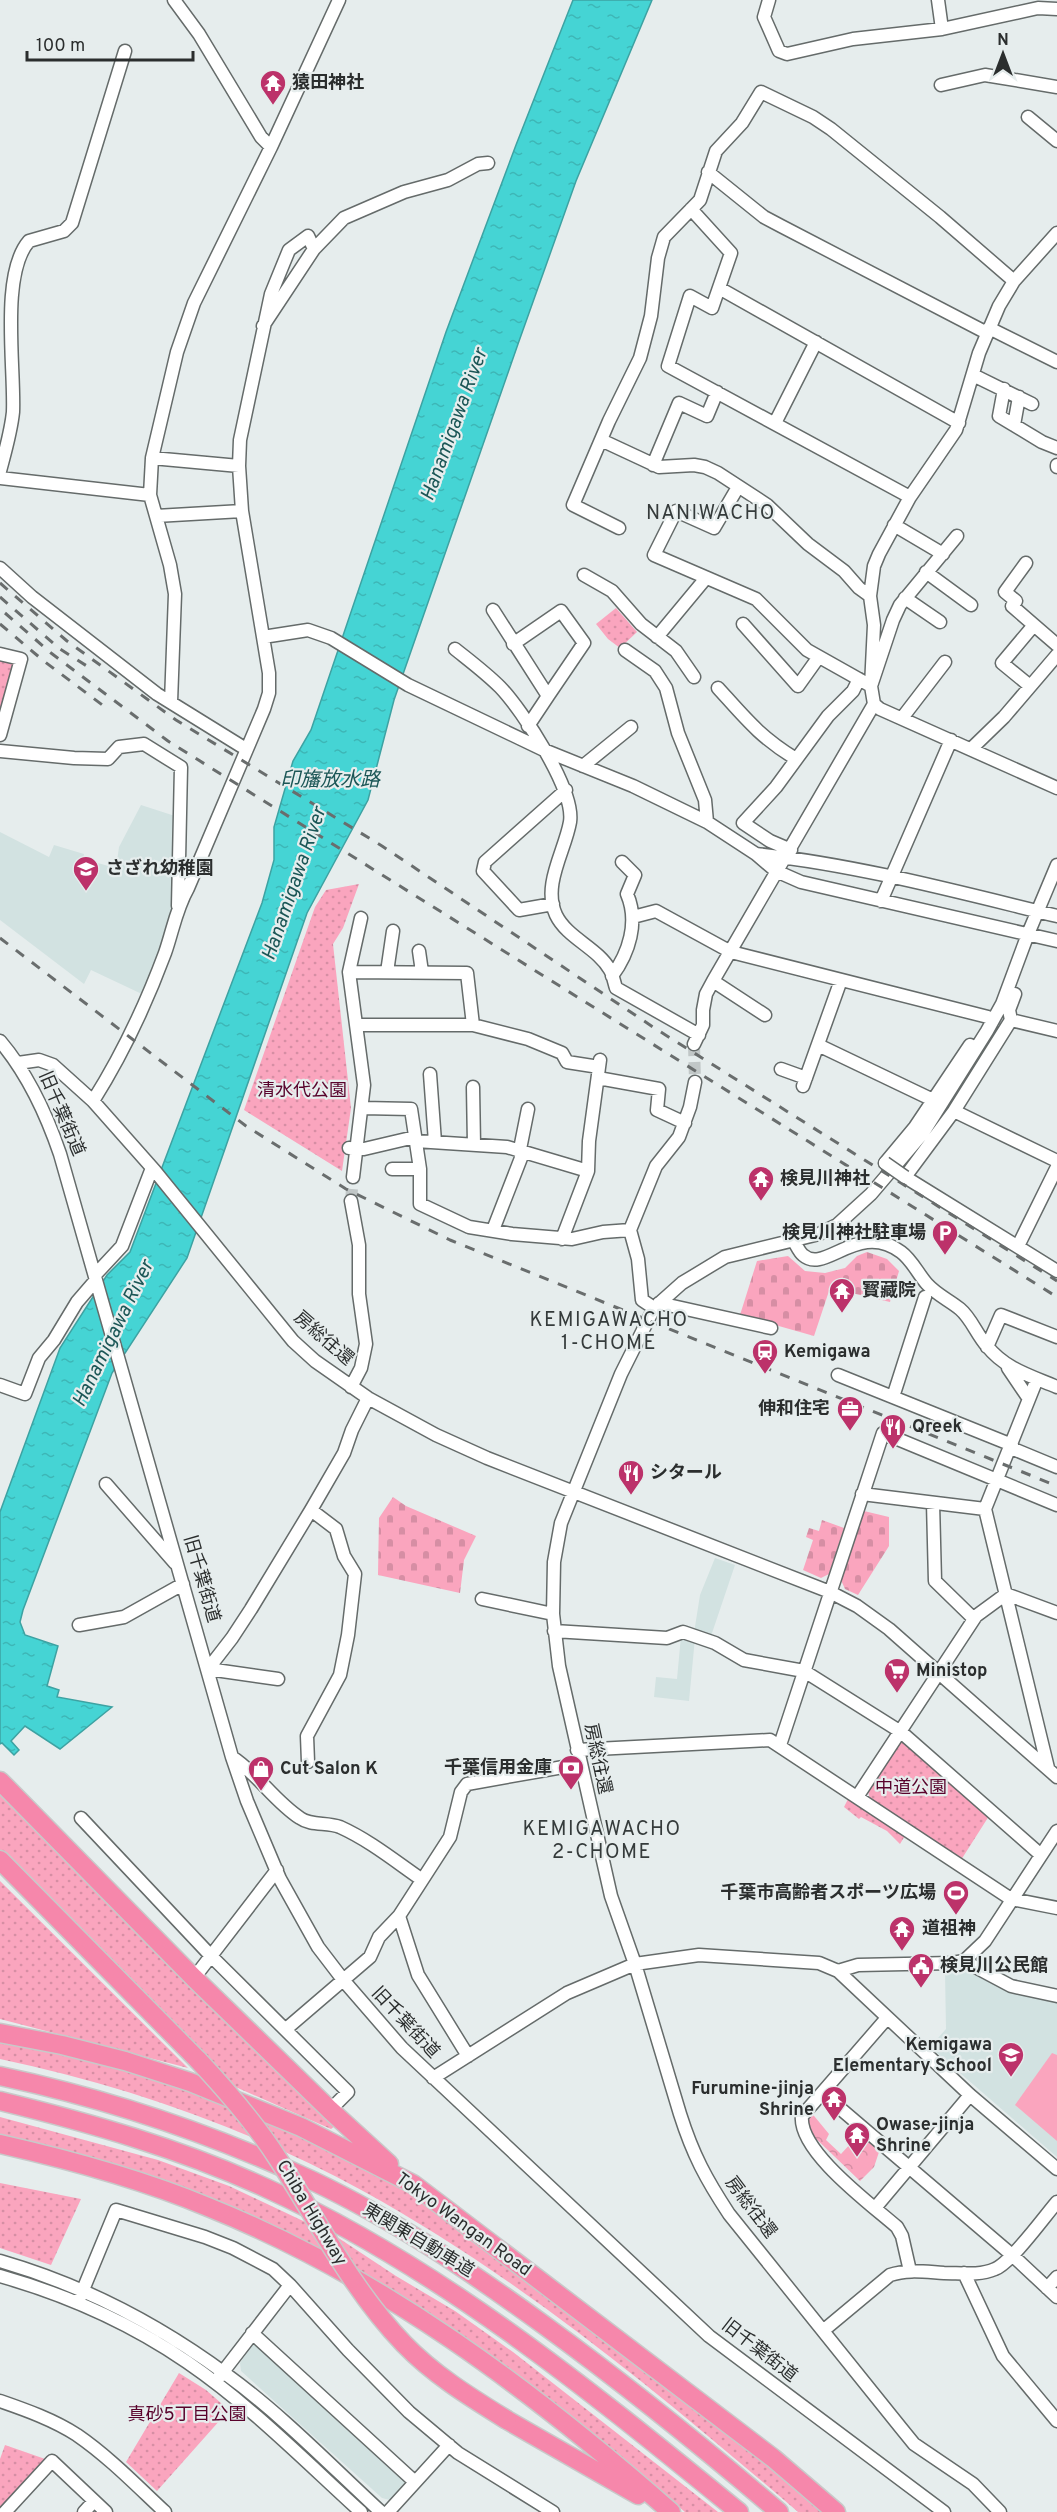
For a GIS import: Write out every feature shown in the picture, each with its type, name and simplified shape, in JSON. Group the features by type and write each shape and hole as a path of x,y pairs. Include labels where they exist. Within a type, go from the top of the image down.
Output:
{"highway":[{"path":"0,1781 194,1978 330,2110 413,2184"},
{"name":"Chiba Highway","path":"0,1860 198,2060 252,2121 279,2161 340,2263 385,2322 405,2344 443,2379 507,2420 665,2512"},
{"name":"Tokyo Wangan Road","path":"0,2032 125,2061 190,2082 302,2127 413,2184 773,2458 836,2512"},
{"name":"東関東自動車道","path":"0,2076 162,2119 231,2145 344,2197 410,2234 516,2305 638,2396 779,2512"},
{"name":"東関東自動車道","path":"0,2101 106,2129 206,2163 266,2187 374,2244 528,2346 632,2424 739,2512"},
{"path":"0,2144 100,2169 158,2188 209,2207 319,2259 385,2296 469,2352 581,2436 671,2512"}],"street":[{"path":"174,0 199,34 261,137 271,147"},
{"path":"171,702 175,594 170,565 150,495 152,458 177,352 194,303 271,147 339,0"},
{"path":"769,0 764,17 779,51 787,54 853,39 942,29 1038,8 1057,9"},
{"path":"938,0 942,29"},
{"path":"0,471 13,415 9,321 19,255 29,241 61,232 70,226 96,150 125,51"},
{"path":"941,85 985,75 1057,87"},
{"path":"619,528 573,505 640,358 651,316 658,258 664,237 700,200 716,151 742,123 761,92 813,117 831,129 940,217 1014,281"},
{"path":"1029,117 1057,141"},
{"path":"263,326 314,249 344,218 404,192 448,180 478,164 488,163"},
{"path":"708,172 764,217 988,330 1057,362"},
{"path":"691,209 731,253 712,308 690,296 668,366 910,497"},
{"path":"455,649 501,688 544,750 566,790 571,809 570,822 553,882 553,904 557,915 605,964 616,988 696,1040 703,1025 706,994 874,704 871,686 874,626 870,596 874,566 910,497 959,423 988,330 999,306 1014,281 1057,233"},
{"path":"93,1101 110,1075 133,1028 165,952 178,907 269,693 269,673 242,511 240,440 271,294 289,250 308,236 314,249"},
{"path":"719,288 959,423"},
{"path":"775,423 816,342"},
{"path":"973,375 1032,404"},
{"path":"1004,389 999,416 1042,442 1057,448"},
{"path":"653,465 679,403 707,416 717,392"},
{"path":"1014,425 1019,397"},
{"path":"601,440 653,465 673,468 694,465 705,467 767,505 808,544 844,571 859,588 870,596"},
{"path":"152,458 239,466"},
{"path":"0,478 150,495"},
{"path":"738,488 714,528 676,511 654,555 756,599 807,650 871,686"},
{"path":"156,516 242,511"},
{"path":"894,525 943,554"},
{"path":"871,686 893,620 905,598 957,536"},
{"path":"1026,562 1005,592 1016,601 1012,606 1057,645"},
{"path":"0,568 40,603 171,702 241,746"},
{"path":"926,572 971,605"},
{"path":"584,575 612,591 641,624 676,651 693,677"},
{"path":"657,637 706,578"},
{"path":"905,598 940,622"},
{"path":"493,610 548,696"},
{"path":"513,644 561,611 584,643 528,726"},
{"path":"743,624 798,686 818,658"},
{"path":"1030,686 1002,663 1034,626"},
{"path":"263,637 308,630 331,638 408,685 544,750 633,786 707,822 756,854 776,871 801,882 1026,939 1057,941"},
{"path":"625,650 655,671 666,688 678,733 705,800 707,822"},
{"path":"0,654 21,659 0,735"},
{"path":"971,749 1057,655"},
{"path":"902,718 945,662"},
{"path":"788,854 743,823 776,787 828,716 853,691 859,679"},
{"path":"718,688 752,727 771,744 796,759"},
{"path":"874,704 1057,788"},
{"path":"583,766 631,727"},
{"path":"881,901 951,740"},
{"path":"0,751 108,759 119,747 144,744 181,768 178,907"},
{"path":"553,904 519,910 483,871 484,862 566,790"},
{"path":"756,854 788,854 1057,916"},
{"path":"612,976 625,957 633,917 633,908 627,894 635,875 622,862"},
{"path":"1052,1773 889,1629 857,1606 830,1592 573,1491 632,1349 657,1306 682,1283 725,1257 819,1234 837,1225 871,1194 923,1133 964,1071 1002,1004 1057,865"},
{"path":"633,917 657,911 730,952 988,1017"},
{"path":"353,1177 353,1148 363,1108 364,1085 349,972 361,918"},
{"path":"387,972 393,932"},
{"path":"1026,939 1012,961 988,1017 915,1127 885,1163 1057,1271"},
{"path":"906,1177 954,1111 1011,1020 1009,1010 1026,964 1026,939"},
{"path":"419,951 422,972"},
{"path":"349,972 467,973 473,1025"},
{"path":"781,1070 804,1082 841,980"},
{"path":"713,981 765,1015"},
{"path":"1011,1020 1057,1031"},
{"path":"356,1025 473,1025 528,1039 562,1053 567,1062 599,1068 660,1089 657,1110 685,1123"},
{"name":"旧千葉街道","path":"0,1041 18,1063 36,1094 53,1133 232,1757 247,1801 277,1870 318,1947 344,1982 402,2048 709,2336 944,2512"},
{"path":"818,1046 933,1100"},
{"path":"0,1385 25,1394 39,1358 54,1340 77,1302 122,1246 153,1169 93,1101 53,1065 39,1060 18,1063"},
{"path":"562,1239 588,1171 589,1141 599,1068"},
{"path":"430,1074 435,1142"},
{"path":"695,1082 685,1123 679,1137 656,1166 630,1230 638,1259 642,1300 657,1306 771,1328"},
{"path":"473,1087 474,1145"},
{"path":"363,1108 411,1108 420,1169 420,1204 469,1227 562,1239 630,1230"},
{"path":"492,1230 521,1158 520,1149 528,1109"},
{"path":"954,1111 1057,1161"},
{"path":"353,1148 364,1149 416,1139 520,1149 588,1171"},
{"path":"1018,1246 1057,1167"},
{"name":"房総往還","path":"153,1169 293,1341 315,1361 368,1398 436,1435 573,1491 561,1523 554,1562 554,1631 580,1764 611,1896 635,1964 690,2145 705,2178 729,2214 914,2444 973,2484 1000,2512"},
{"path":"392,1169 420,1169"},
{"path":"351,1201 359,1245 358,1294 366,1344 361,1368 351,1387"},
{"path":"794,1240 803,1256 814,1260 828,1259 840,1249 861,1241 888,1245 902,1252 942,1299 961,1310 987,1347 1007,1367 1029,1399"},
{"path":"893,1397 925,1297"},
{"path":"987,1347 1001,1315 1057,1337"},
{"path":"1007,1367 1057,1387"},
{"path":"838,1375 1057,1467"},
{"path":"1037,1379 986,1509 1052,1773"},
{"path":"278,1679 208,1669 251,1609 311,1510 344,1453 352,1430 368,1398"},
{"path":"780,1745 883,1433 1057,1505"},
{"path":"106,1484 178,1566"},
{"path":"862,1494 986,1509"},
{"path":"933,1503 935,1581 974,1619"},
{"path":"308,1762 307,1736 340,1675 348,1635 355,1574 344,1556 336,1529 311,1510"},
{"path":"79,1625 124,1617 183,1584"},
{"path":"857,1797 974,1619 1006,1594"},
{"path":"1006,1594 1057,1613"},
{"path":"482,1599 553,1614"},
{"path":"554,1631 667,1638 683,1632 715,1643 744,1660 804,1671 900,1732 1041,1856"},
{"path":"577,1750 770,1740 1011,1899 1057,1908"},
{"path":"232,1757 249,1768 281,1804 302,1820 338,1827 370,1843 421,1880"},
{"path":"286,2029 344,1982 370,1957 379,1937 399,1916 450,1837 461,1792 467,1784 580,1764"},
{"path":"81,1818 211,1956 348,2092 330,2110"},
{"path":"964,1961 985,1941 1057,1831"},
{"path":"194,1978 277,1870"},
{"path":"399,1916 418,1975 468,2056"},
{"path":"433,2078 567,1994 635,1964 699,1955 819,1963 838,1971 970,2095 1057,2169"},
{"path":"838,1971 858,1965 964,1961 1011,1986 1057,1996"},
{"path":"887,2018 802,2116 801,2123 821,2159 897,2227 903,2236 910,2271"},
{"path":"822,2093 1012,2255 1057,2297"},
{"path":"875,2208 970,2095"},
{"path":"824,2330 890,2275 910,2271 982,2273 996,2269 1012,2255 1057,2202"},
{"path":"78,2302 116,2210 233,2248 273,2269 382,2386 448,2445 553,2512"},
{"path":"0,2261 84,2290 170,2335 223,2372 261,2403 381,2512"},
{"path":"964,2273 1003,2356 1057,2421"},
{"path":"0,2276 78,2302 141,2334 188,2362 251,2412 361,2512"},
{"path":"1047,2288 1057,2277"},
{"path":"214,2382 290,2285"},
{"path":"252,2333 415,2482"},
{"path":"0,2401 77,2435 106,2457 164,2511"},
{"path":"387,2512 448,2445"},
{"path":"5,2512 52,2461 105,2512"},
{"path":"84,2512 94,2501"}],"shaded area":[{"name":"さざれ幼稚園","path":"141,805 175,816 172,915 144,995 91,970 84,984 0,920 0,832 49,857 54,845 84,854 83,859 116,868 119,847"},
{"path":"715,1558 735,1565 710,1639 694,1633 700,1595"},
{"path":"681,1636 695,1638 689,1701 654,1697 656,1677 677,1679"},
{"name":"Kemigawa Elementary School","path":"960,1968 969,1970 1009,1991 1057,2001 1057,2157 930,2047 946,2029 945,1972"},
{"path":"253,2344 259,2344 405,2479 405,2483 390,2500 382,2498 241,2371 240,2363"}],"green space":[{"path":"616,608 637,632 620,648 608,639 596,624"},
{"path":"0,658 14,660 17,665 0,723"},
{"name":"清水代公園","path":"359,884 343,928 333,944 351,1108 342,1171 244,1110 315,907 326,890"},
{"path":"867,1252 887,1259 899,1271 890,1302 830,1288 814,1336 740,1315 757,1261 788,1256 805,1271 825,1273 845,1268 857,1256"},
{"path":"393,1497 406,1506 476,1536 464,1560 460,1593 378,1575 379,1518"},
{"path":"864,1511 889,1517 889,1546 858,1595 845,1589 841,1580"},
{"path":"822,1520 844,1528 829,1574 821,1578 803,1570 813,1540 806,1537 809,1528 819,1531"},
{"name":"中道公園","path":"900,1742 905,1742 989,1816 961,1860 870,1800 868,1791"},
{"path":"0,1794 335,2126 331,2129 231,2085 185,2035 0,1851"},
{"path":"849,1797 906,1834 900,1844 887,1831 861,1817 859,1819 844,1807"},
{"path":"0,1881 188,2068 0,2019"},
{"path":"0,2039 135,2072 207,2096 312,2140 410,2194 724,2429 825,2512 798,2512 642,2382 534,2300 478,2261 363,2191 276,2148 186,2112 94,2082 0,2059"},
{"path":"1052,2053 1057,2055 1057,2141 1015,2105"},
{"name":"Owase-jinja Shrine","path":"810,2111 829,2134 826,2140 841,2154 863,2130 881,2146 874,2167 860,2181 808,2131"},
{"path":"0,2117 158,2160 229,2186 337,2237 455,2311 513,2352 718,2512 685,2512 602,2443 311,2248 0,2138"},
{"path":"0,2183 81,2199 51,2265 0,2248"},
{"name":"真砂5丁目公園","path":"179,2373 206,2390 229,2410 157,2491 126,2462"},
{"path":"5,2445 48,2460 0,2512 0,2459"}],"water":[{"name":"印旛放水路","path":"573,0 652,0 576,181 518,344 394,700 368,800 307,913 187,1258 112,1373 23,1610 20,1622 25,1635 58,1646 47,1686 59,1690 57,1697 112,1707 60,1749 25,1726 11,1741 19,1750 14,1755 2,1743 0,1744 0,1512 60,1348 107,1275 130,1252 262,903 274,860 274,827 293,761 311,730 446,332"}],"tunnel":[{"path":"694,1044 695,1082"},
{"path":"351,1201 353,1177"}],"railway":[{"path":"0,583 67,641 176,720 382,846 656,1029 1057,1281"},
{"path":"0,597 60,649 90,668"},
{"path":"5,613 51,653 168,741 1057,1297"},
{"path":"0,624 45,662 109,710"},
{"path":"0,938 246,1126 346,1189 450,1240 1057,1486"}],"place":[{"name":"猿田神社","path":"273,106"},
{"name":"さざれ幼稚園","path":"86,892"},
{"name":"検見川神社","path":"761,1202"},
{"name":"検見川神社駐車場","path":"945,1256"},
{"name":"寳藏院","path":"842,1314"},
{"name":"Kemigawa","path":"765,1375"},
{"name":"伸和住宅","path":"850,1432"},
{"name":"Qreek","path":"893,1450"},
{"name":"シタール","path":"631,1496"},
{"name":"Ministop","path":"897,1694"},
{"name":"千葉信用金庫","path":"571,1791"},
{"name":"Cut Salon K","path":"261,1792"},
{"name":"千葉市高齢者スポーツ広場","path":"956,1916"},
{"name":"道祖神","path":"902,1952"},
{"name":"検見川公民館","path":"921,1989"},
{"name":"Kemigawa Elementary School","path":"1011,2078"},
{"name":"Furumine-jinja Shrine","path":"834,2122"},
{"name":"Owase-jinja Shrine","path":"857,2158"}],"district":[{"name":"NANIWACHO","path":"711,514"},
{"name":"KEMIGAWACHO 1-CHOME","path":"609,1332"},
{"name":"KEMIGAWACHO 2-CHOME","path":"602,1842"}],"water label":[{"name":"Hanamigawa River","path":"455,425"},
{"name":"Hanamigawa River","path":"295,884"},
{"name":"Hanamigawa River","path":"114,1334"}]}
